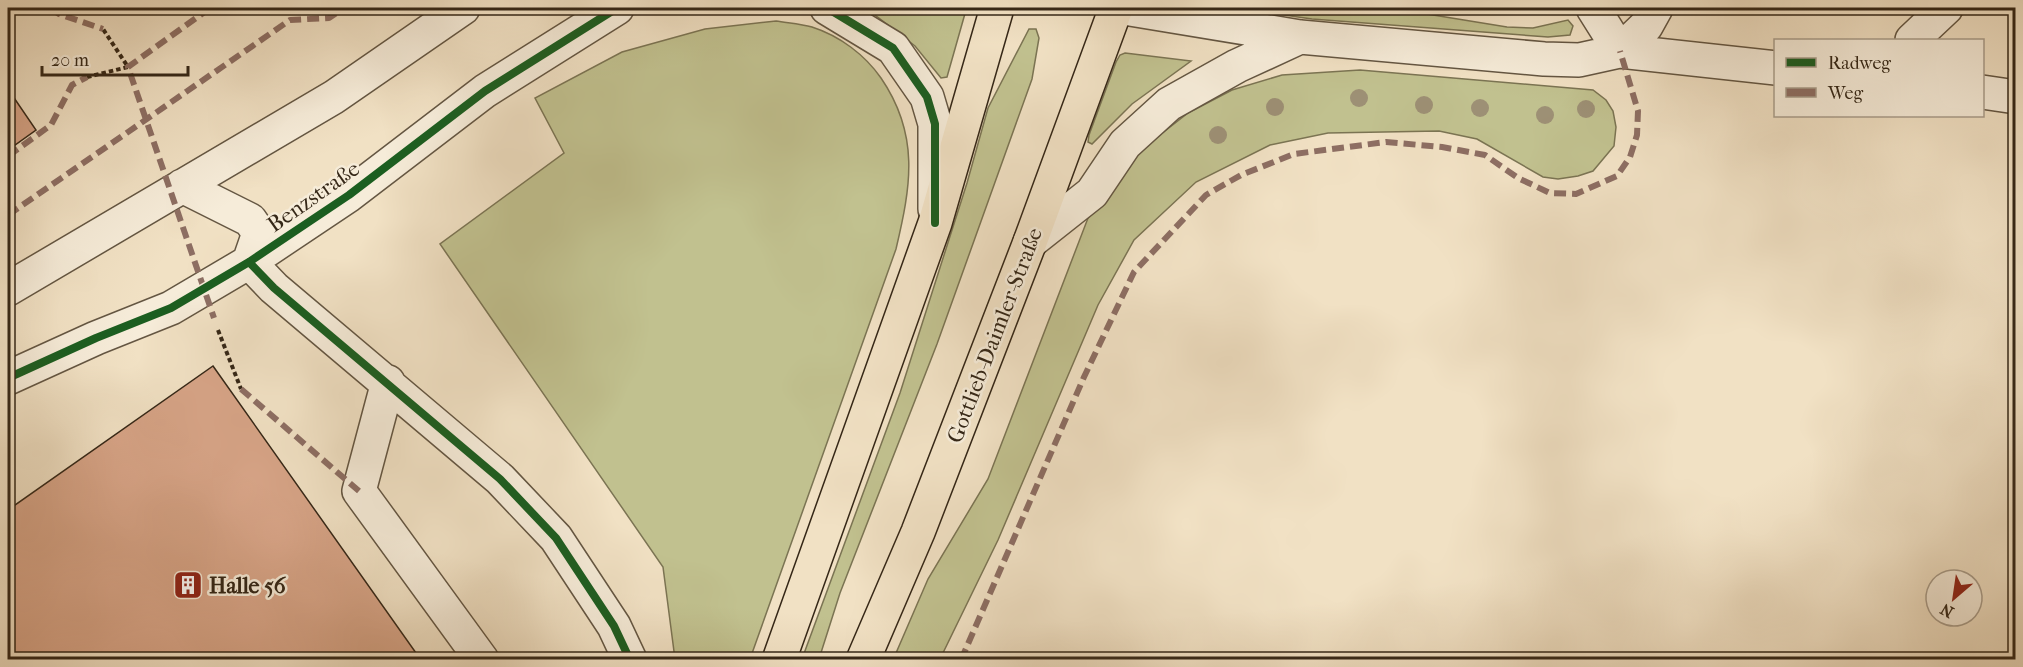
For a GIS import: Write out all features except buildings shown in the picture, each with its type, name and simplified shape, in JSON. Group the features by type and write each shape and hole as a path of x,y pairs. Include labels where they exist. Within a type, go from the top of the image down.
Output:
{"main road":[{"path":"779,660 935,223 997,8"},
{"name":"Gottlieb-Daimler-Straße","path":"863,660 918,532 1030,242 1080,100 1116,8"}],"street":[{"path":"8,289 334,97 463,8"},
{"name":"Benzstraße","path":"8,378 96,338 171,308 249,262 349,195 485,91 617,8"},
{"path":"826,8 893,48 927,97 935,124 935,223"},
{"path":"1124,8 1300,37 1544,59 1579,60 1620,51 1774,68"},
{"path":"1593,8 1620,51"},
{"path":"1620,51 1646,26 1656,8"},
{"path":"1913,39 1946,8"},
{"path":"1030,242 1092,193 1125,144 1169,104 1237,66 1300,37"},
{"path":"1984,92 2016,97"},
{"path":"182,186 250,220 258,233 249,262 273,288 501,479 556,538 614,626 630,660"},
{"path":"388,382 359,491 482,660"}],"path":[{"path":"87,76 128,67 103,29"},
{"path":"218,328 241,389"}],"green space":[{"path":"866,8 966,10 947,77 941,78 915,46"},
{"path":"1234,8 1390,8 1507,27 1533,28 1568,20 1573,26 1570,35 1548,37 1312,19"},
{"path":"776,21 812,27 842,41 860,54 881,78 902,120 907,141 909,161 905,204 896,249 750,659 675,659 663,567 440,244 564,153 535,98 622,52 705,29"},
{"path":"1029,29 1036,29 1039,38 1032,79 937,344 840,593 819,659 802,659 900,393 967,183 988,108"},
{"path":"1125,53 1191,61 1132,104 1092,144 1088,142 1089,135 1116,62 1120,55"},
{"path":"1360,70 1593,90 1606,100 1613,111 1616,127 1614,146 1593,171 1558,179 1543,177 1477,139 1439,131 1328,133 1270,145 1196,182 1134,240 1098,305 998,540 940,659 893,660 928,579 988,479 1088,218 1122,172 1147,145 1188,113 1232,90 1282,75"}],"marked path":[{"path":"50,8 59,14 103,29"},
{"path":"210,8 128,67 214,318"},
{"path":"8,215 290,20 329,18 344,8"},
{"path":"961,660 1084,377 1134,272 1206,195 1241,175 1294,154 1386,142 1442,147 1485,155 1518,178 1550,193 1576,194 1617,176 1630,157 1637,135 1638,111 1620,51"},
{"path":"8,156 51,125 72,85 87,77"},
{"path":"241,389 359,491"}],"cycle path":[{"path":"8,378 96,338 171,308 249,262 349,195 485,91 617,8"},
{"path":"827,8 893,48 927,97 935,124 935,223"},
{"path":"249,262 274,288 500,479 556,538 614,626 630,660"}],"place":[{"name":"Halle 56","path":"188,585"}]}
